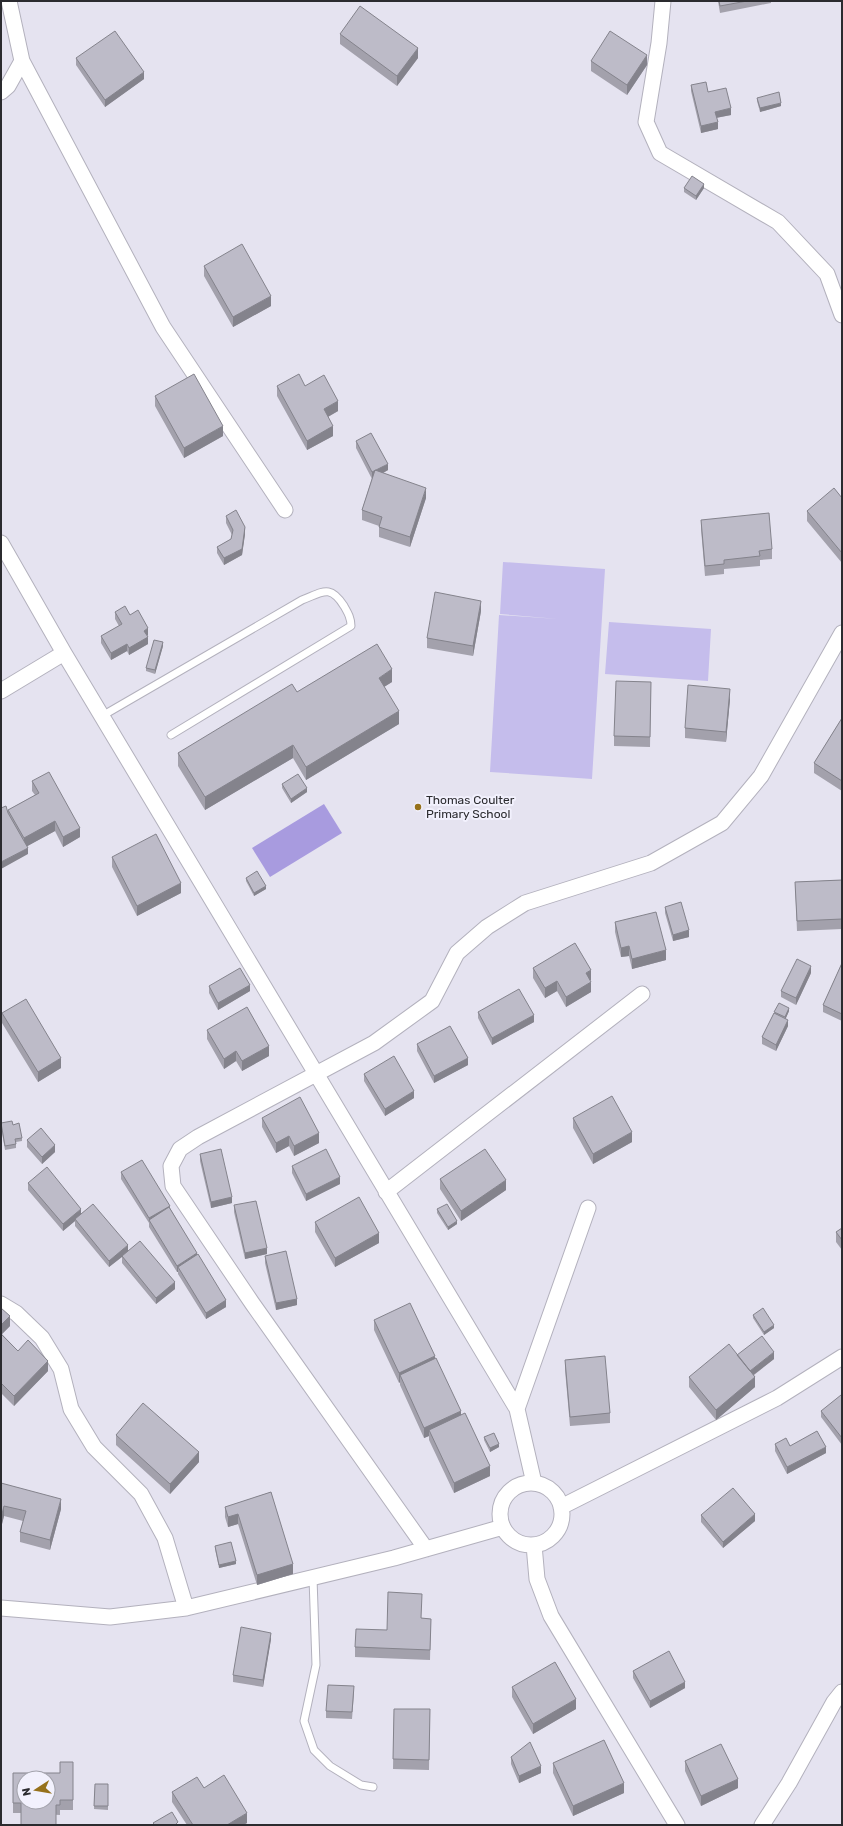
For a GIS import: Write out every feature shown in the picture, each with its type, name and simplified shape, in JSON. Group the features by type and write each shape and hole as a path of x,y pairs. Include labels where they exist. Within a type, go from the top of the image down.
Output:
{"street":[{"path":"9,1 22,61 163,327 285,510"},
{"path":"664,1 659,43 646,122 660,153 778,222 827,274 842,315"},
{"path":"1,92 8,86 22,61"},
{"path":"1,543 64,653 517,1409 534,1483"},
{"path":"426,1549 252,1303 173,1186 170,1166 180,1149 198,1137 374,1043 432,1001 457,953 487,927 525,903 651,863 722,823 761,776 842,633"},
{"path":"1,691 64,653"},
{"path":"386,1192 642,994"},
{"path":"517,1409 588,1208"},
{"path":"1,1304 16,1313 42,1338 61,1369 71,1409 94,1447 141,1494 165,1538 186,1608"},
{"path":"561,1507 777,1398 842,1357"},
{"path":"534,1483 544,1486 552,1491 558,1498 561,1507 562,1520 556,1532 547,1541 534,1545 516,1541 508,1535 503,1527 501,1516 501,1506 506,1496 514,1488 523,1484 534,1483"},
{"path":"1,1608 110,1617 186,1608 313,1578 426,1549 503,1527"},
{"path":"534,1545 536,1579 551,1616 677,1825"},
{"path":"762,1825 789,1783 834,1702 842,1692"}],"lane":[{"path":"102,716 302,600 322,592 330,591 337,594 351,619 351,626 171,735"},
{"path":"313,1578 316,1665 304,1721 314,1750 330,1766 361,1785 373,1787"}],"shaded area":[{"path":"503,562 605,569 592,779 490,772 499,615 558,619 500,614"},
{"path":"609,622 711,629 708,681 605,674"},
{"path":"324,804 342,833 270,877 252,848"}],"building":[{"path":"719,1 747,1 720,6"},
{"path":"360,6 418,48 397,76 340,34"},
{"path":"115,31 144,72 105,100 76,58"},
{"path":"610,31 647,55 627,85 591,61"},
{"path":"706,82 708,92 726,88 731,108 715,112 718,122 701,126 691,85"},
{"path":"779,92 781,103 760,108 757,98"},
{"path":"692,176 704,184 696,196 684,188"},
{"path":"242,244 271,296 233,317 204,266"},
{"path":"194,374 223,426 184,448 155,396"},
{"path":"299,374 305,386 324,375 338,401 324,409 333,426 307,441 277,386"},
{"path":"371,433 388,464 372,472 356,441"},
{"path":"375,470 426,488 410,537 379,527 382,517 362,510"},
{"path":"834,488 842,498 842,553 807,511"},
{"path":"236,510 245,527 242,549 224,558 217,547 231,539 233,530 226,516"},
{"path":"769,513 772,549 759,551 760,556 724,560 724,564 705,566 701,520"},
{"path":"435,592 481,601 473,646 427,638"},
{"path":"125,606 130,615 138,610 148,628 144,631 148,637 129,648 127,644 111,653 101,636 122,624 115,612"},
{"path":"154,640 163,642 155,670 146,668"},
{"path":"377,644 392,669 379,678 399,711 306,767 293,745 205,797 178,753 292,684 297,692"},
{"path":"616,681 651,682 650,737 614,736"},
{"path":"688,685 730,689 726,732 685,728"},
{"path":"842,718 842,781 814,763"},
{"path":"49,772 80,828 63,837 55,821 24,838 8,810 39,793 32,781"},
{"path":"298,774 307,788 291,799 282,784"},
{"path":"6,806 8,813 28,848 1,862 1,808"},
{"path":"156,834 181,883 137,906 112,857"},
{"path":"257,871 266,886 254,893 246,878"},
{"path":"842,880 842,919 797,921 795,882"},
{"path":"681,902 689,930 673,935 665,907"},
{"path":"656,912 666,950 632,959 629,946 621,948 615,922"},
{"path":"575,943 591,970 586,973 591,982 566,997 557,981 545,988 533,968"},
{"path":"797,959 811,966 796,998 781,991"},
{"path":"842,963 842,1014 823,1005"},
{"path":"240,968 250,985 218,1003 209,986"},
{"path":"519,989 534,1015 492,1038 478,1012"},
{"path":"26,999 61,1058 38,1072 2,1013"},
{"path":"779,1003 789,1008 785,1017 774,1012"},
{"path":"247,1007 269,1046 242,1061 236,1051 224,1059 207,1030"},
{"path":"774,1013 788,1020 776,1045 762,1037"},
{"path":"450,1026 468,1058 434,1076 417,1044"},
{"path":"394,1056 414,1091 385,1109 364,1074"},
{"path":"612,1096 632,1132 593,1154 573,1118"},
{"path":"300,1097 319,1133 294,1146 289,1136 276,1143 262,1118"},
{"path":"12,1121 13,1125 19,1123 22,1138 15,1139 16,1144 5,1146 1,1123"},
{"path":"41,1128 55,1145 42,1157 27,1140"},
{"path":"221,1149 232,1197 211,1202 200,1154"},
{"path":"326,1149 340,1177 306,1194 292,1166"},
{"path":"485,1149 506,1180 461,1211 440,1179"},
{"path":"142,1160 170,1206 149,1218 121,1172"},
{"path":"47,1167 81,1209 63,1224 28,1183"},
{"path":"359,1197 379,1233 335,1258 315,1222"},
{"path":"256,1201 267,1248 245,1253 234,1205"},
{"path":"93,1204 128,1245 109,1261 75,1219"},
{"path":"447,1204 457,1221 448,1227 437,1209"},
{"path":"169,1207 197,1253 177,1266 149,1220"},
{"path":"842,1228 842,1240 836,1232"},
{"path":"140,1241 175,1282 156,1298 122,1256"},
{"path":"286,1251 297,1299 276,1303 265,1256"},
{"path":"198,1254 226,1300 206,1313 178,1267"},
{"path":"410,1303 435,1356 399,1373 374,1320"},
{"path":"1,1308 10,1316 1,1325"},
{"path":"763,1308 774,1325 764,1332 753,1315"},
{"path":"1,1334 18,1351 28,1340 48,1361 14,1396 1,1383"},
{"path":"762,1336 774,1352 750,1371 737,1355"},
{"path":"729,1344 755,1377 716,1410 689,1377"},
{"path":"605,1356 610,1413 570,1417 565,1360"},
{"path":"436,1358 461,1411 424,1428 400,1375"},
{"path":"841,1395 842,1397 842,1438 821,1411"},
{"path":"143,1403 199,1452 170,1484 116,1435"},
{"path":"465,1413 490,1466 454,1483 429,1430"},
{"path":"817,1431 826,1447 787,1467 775,1444 786,1438 790,1446"},
{"path":"494,1433 499,1444 490,1448 484,1437"},
{"path":"1,1483 61,1499 50,1540 20,1532 26,1511 4,1506 1,1518"},
{"path":"733,1488 755,1514 723,1542 701,1515"},
{"path":"271,1492 293,1564 257,1575 238,1514 228,1517 225,1507"},
{"path":"231,1542 236,1561 219,1565 215,1546"},
{"path":"388,1592 422,1594 421,1618 431,1619 430,1650 355,1647 356,1629 387,1630"},
{"path":"241,1627 271,1633 263,1680 233,1675"},
{"path":"669,1651 685,1682 650,1701 633,1671"},
{"path":"555,1662 576,1699 533,1724 512,1687"},
{"path":"328,1685 354,1686 352,1712 326,1711"},
{"path":"394,1709 430,1709 429,1760 393,1759"},
{"path":"604,1740 624,1783 573,1806 553,1763"},
{"path":"530,1742 541,1766 519,1776 511,1757"},
{"path":"721,1744 738,1779 701,1796 685,1761"},
{"path":"60,1762 73,1762 73,1800 60,1800 60,1805 56,1805 56,1773 60,1773"},
{"path":"13,1773 16,1773 16,1803 13,1803"},
{"path":"224,1775 247,1813 227,1825 193,1825 172,1792 197,1777 204,1788"},
{"path":"95,1784 108,1784 108,1806 94,1806"},
{"path":"21,1810 56,1810 56,1825 21,1825"},
{"path":"172,1812 178,1822 175,1825 155,1825 153,1823"}],"place":[{"name":"Thomas Coulter Primary School","path":"418,807"}]}
